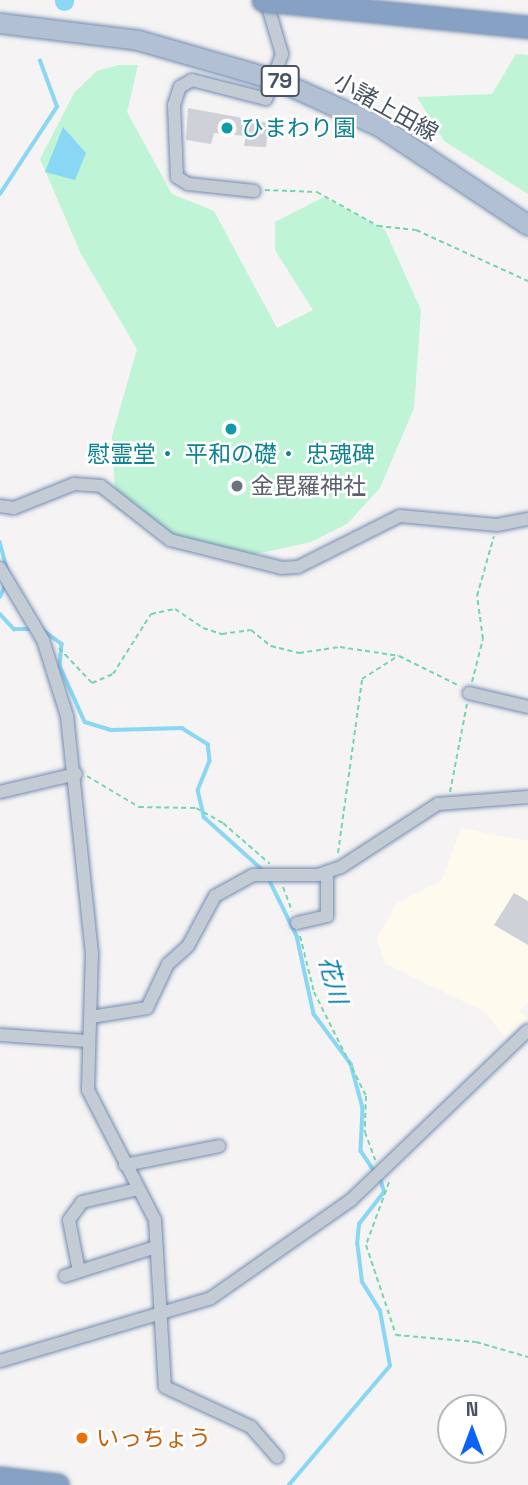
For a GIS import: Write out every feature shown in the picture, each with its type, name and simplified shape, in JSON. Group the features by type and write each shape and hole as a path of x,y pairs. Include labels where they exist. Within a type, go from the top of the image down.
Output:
{"highway":[{"path":"265,0 528,27"},
{"path":"0,1478 58,1485"}],"main road":[{"name":"小諸上田線","path":"0,23 138,40 277,80 379,127 528,225"}],"street":[{"path":"254,191 187,184 177,177 175,96 192,80 261,100 277,80 282,43 265,0"},
{"path":"0,506 14,508 74,484 101,486 170,540 282,568 309,562 400,516 497,525 528,519"},
{"path":"0,568 43,640 67,716 76,774 92,953 88,1090 155,1220 165,1387 251,1427 276,1457"},
{"path":"469,692 528,707"},
{"path":"0,792 76,774"},
{"path":"91,1017 132,1016 147,1008 168,964 188,946 215,896 253,875 332,870 414,815 448,802 484,805 528,797"},
{"path":"297,923 327,916 332,870"},
{"path":"0,1361 159,1316 211,1298 288,1250 384,1169 528,1030"},
{"path":"0,1035 88,1041"},
{"path":"125,1165 219,1146"},
{"path":"79,1271 69,1220 82,1202 138,1189"},
{"path":"65,1276 156,1247"}],"path":[{"path":"254,191 317,192 378,226 416,230 528,281"},
{"path":"448,802 469,692 483,639 477,596 497,525"},
{"path":"55,643 92,683 113,674 151,614 175,609 203,628 222,634 251,630 271,646 299,653 340,648 399,656 469,692"},
{"path":"332,870 362,679 399,656"},
{"path":"76,774 93,777 139,807 196,808 223,822 279,874 297,923 314,992 355,1063 366,1096 365,1132 384,1169 390,1193 373,1214 366,1245 396,1335 476,1342 528,1357"}],"shaded area":[{"path":"461,828 528,841 528,1001 520,1011 528,1019 505,1038 485,1012 384,963 377,938 397,903 442,880"}],"green space":[{"path":"516,54 528,55 528,194 444,141 417,97 492,94"},
{"path":"118,65 138,65 127,112 172,194 214,211 277,328 313,310 275,250 275,222 324,197 385,230 421,310 414,408 380,488 347,524 311,542 247,556 185,551 116,508 112,436 137,349 81,254 40,159 74,93 97,71"}],"water":[{"path":"63,127 86,153 75,180 45,172"}],"building":[{"name":"ひまわり園","path":"188,108 269,123 266,147 244,146 246,136 214,133 211,144 186,140"},
{"path":"514,893 528,901 528,945 494,925"}],"waterway":[{"name":"花川","path":"0,194 57,107 40,61"},
{"name":"花川","path":"0,542 9,576"},
{"name":"花川","path":"0,597 6,583"},
{"name":"花川","path":"0,614 14,629 33,629"},
{"name":"花川","path":"40,628 62,644 60,666 85,722 111,730 182,728 208,744 210,761 198,790 204,817 264,871"},
{"name":"花川","path":"268,877 297,936 314,1014 351,1064 363,1108 361,1151 375,1172"},
{"name":"花川","path":"289,1485 390,1366 380,1311 362,1282 357,1244 359,1224 384,1192 380,1178"}],"place":[{"name":"ひまわり園","path":"227,128"},
{"name":"慰霊堂・ 平和の礎・ 忠魂碑","path":"231,429"},
{"name":"金毘羅神社","path":"237,486"},
{"name":"いっちょう","path":"82,1438"}]}
